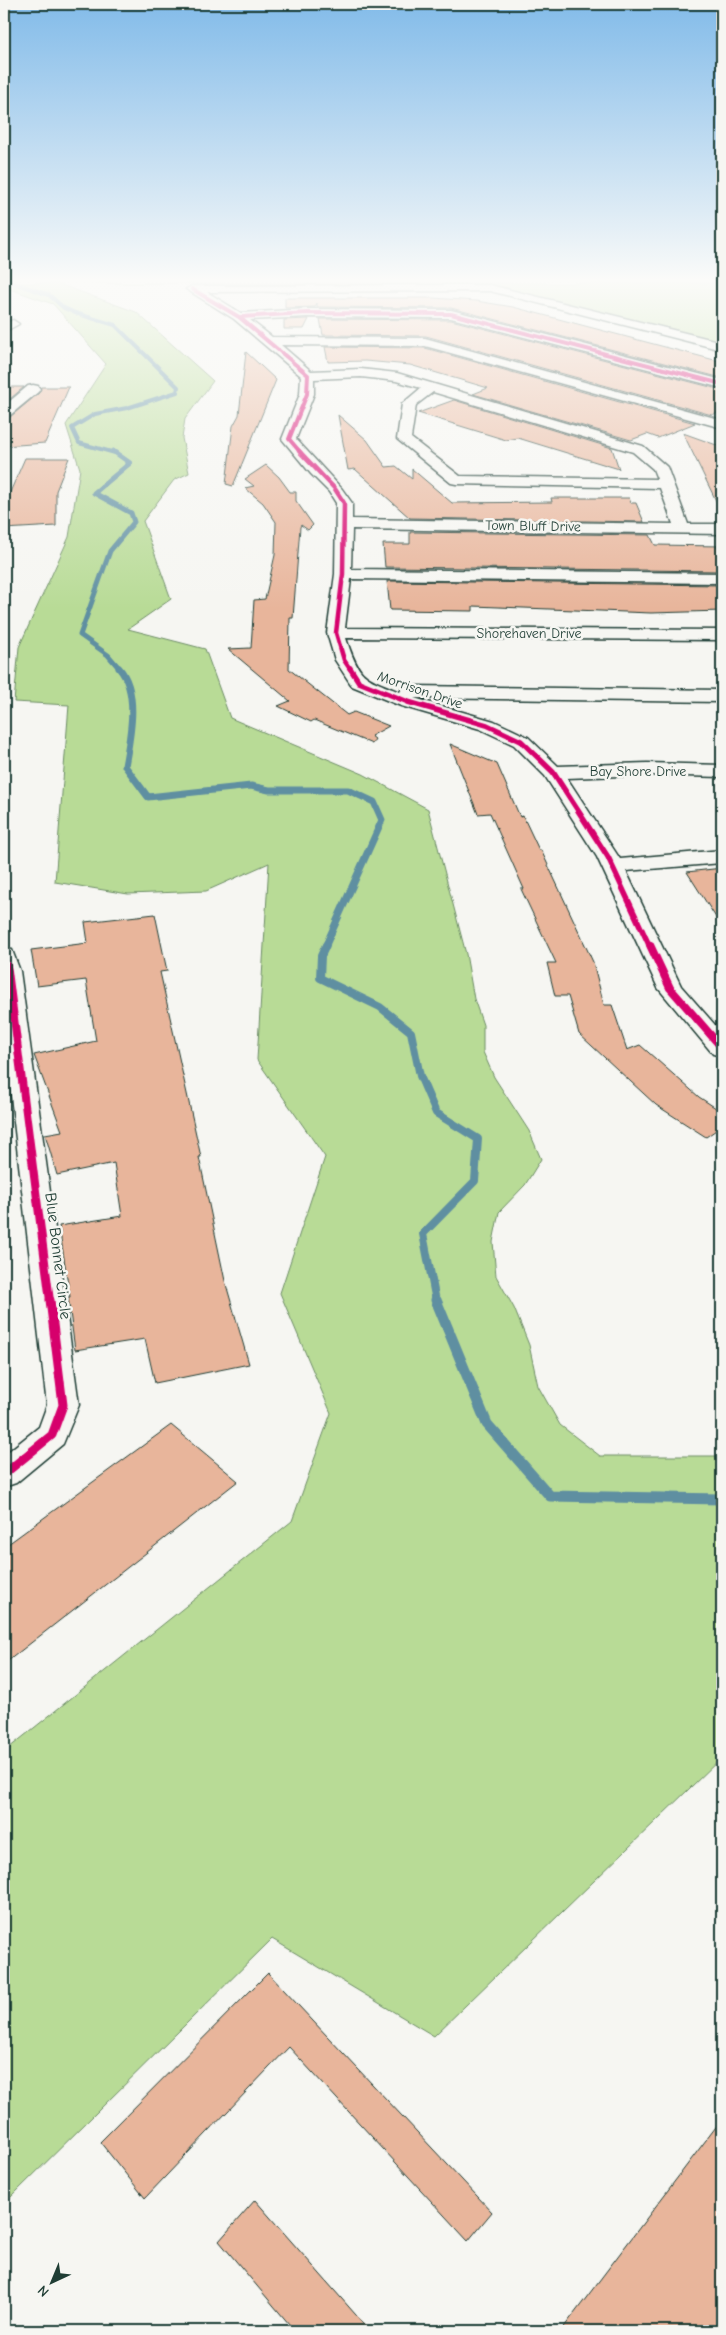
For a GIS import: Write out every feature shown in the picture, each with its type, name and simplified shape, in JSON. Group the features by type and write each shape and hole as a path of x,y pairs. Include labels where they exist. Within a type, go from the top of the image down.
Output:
{"street":[{"path":"4,413 30,392"},
{"name":"Morrison Drive","path":"307,392 289,439 316,471 336,489 344,504 343,574 336,633 344,660 360,682 408,702 487,725 521,741 553,772 612,866 670,988 722,1048"},
{"path":"424,392 409,404 404,439 456,480 666,484"},
{"path":"452,392 638,448 660,467 682,528"},
{"path":"606,392 722,424"},
{"name":"Town Bluff Drive","path":"344,524 722,529"},
{"path":"343,574 722,578"},
{"name":"Shorehaven Drive","path":"336,633 722,635"},
{"path":"383,692 722,696"},
{"name":"Bay Shore Drive","path":"553,772 647,769 722,771"},
{"path":"612,866 722,856"},
{"name":"Blue Bonnet Circle","path":"4,954 8,971 8,1018 63,1405 52,1435 4,1474"}],"green space":[{"path":"88,392 205,392 185,419 182,438 189,473 174,480 143,521 171,599 128,629 205,649 230,718 363,774 428,809 466,954 474,999 483,1025 483,1052 494,1077 529,1131 541,1159 525,1185 499,1212 493,1242 496,1276 514,1308 529,1345 538,1386 560,1425 600,1456 722,1456 722,1757 434,2036 272,1939 10,2198 4,2190 4,1752 292,1521 331,1413 280,1293 325,1157 257,1060 269,863 206,891 128,894 55,882 69,705 14,702 19,647 69,537 80,469 66,425"}],"building":[{"path":"4,392 18,392 4,404"},
{"path":"67,392 45,443 4,446 4,419 10,417 39,393"},
{"path":"242,392 271,392 233,486 226,484 233,426 239,415"},
{"path":"478,392 583,392 695,423 658,438 647,434 631,440 473,394"},
{"path":"629,392 722,392 722,411 712,415"},
{"path":"454,400 612,448 619,469 518,438 506,440 418,413"},
{"path":"338,415 367,440 386,467 396,466 412,479 412,469 452,503 552,502 551,498 629,498 631,503 636,503 644,522 410,518 355,469 348,470"},
{"path":"683,433 722,447 722,513"},
{"path":"25,458 69,458 56,491 56,526 4,529 4,506"},
{"path":"266,465 279,477 290,492 296,492 296,501 313,525 308,530 301,525 300,527 293,618 290,618 289,669 347,715 354,712 389,726 371,736 375,739 372,744 314,720 311,722 278,706 290,701 228,649 251,648 254,600 265,599 275,555 276,522 263,503 245,488 254,486 245,479"},
{"path":"410,532 650,535 655,545 722,546 722,571 385,567 383,544 410,544"},
{"path":"387,581 722,585 722,611 651,613 473,606 473,611 390,610"},
{"path":"450,744 497,764 520,817 523,816 539,850 541,850 593,962 604,1005 612,1005 627,1050 640,1045 699,1097 722,1112 722,1126 706,1137 656,1105 579,1034 568,996 555,996 547,963 556,963 521,889 524,889 490,813 478,814"},
{"path":"722,868 722,927 687,872"},
{"path":"155,914 167,971 160,972 201,1157 199,1157 225,1281 249,1364 155,1383 145,1339 75,1350 68,1297 70,1297 59,1226 122,1216 114,1163 57,1175 45,1134 62,1131 34,1055 96,1041 86,980 37,986 31,950 88,943 85,922"},
{"path":"171,1425 238,1481 4,1664 4,1547"},
{"path":"268,1973 492,2212 468,2241 289,2047 145,2198 100,2142"},
{"path":"722,2119 722,2331 561,2331"},
{"path":"255,2200 370,2331 295,2331 219,2241"}],"waterway":[{"path":"115,453 79,443 72,428 95,414 127,408 177,392"},
{"path":"113,451 130,463 94,493 131,513 134,522 110,551 80,635 108,655 120,669"},
{"path":"119,668 130,689 132,715 125,766 148,797 251,786 269,790 348,790 374,802 382,820 325,947"},
{"path":"326,945 321,956 320,978 380,1007 411,1032 420,1076 436,1113 478,1139 475,1181 423,1234 436,1301"},
{"path":"436,1300 487,1424 550,1496 722,1499"}],"cycle path":[{"path":"307,392 289,439 316,471 335,489 344,503 343,574 336,633 344,660 359,682 408,702 487,725 521,741 553,772 608,857 670,988 722,1048"},
{"path":"4,955 8,971 63,1405 52,1435 4,1474"}]}
